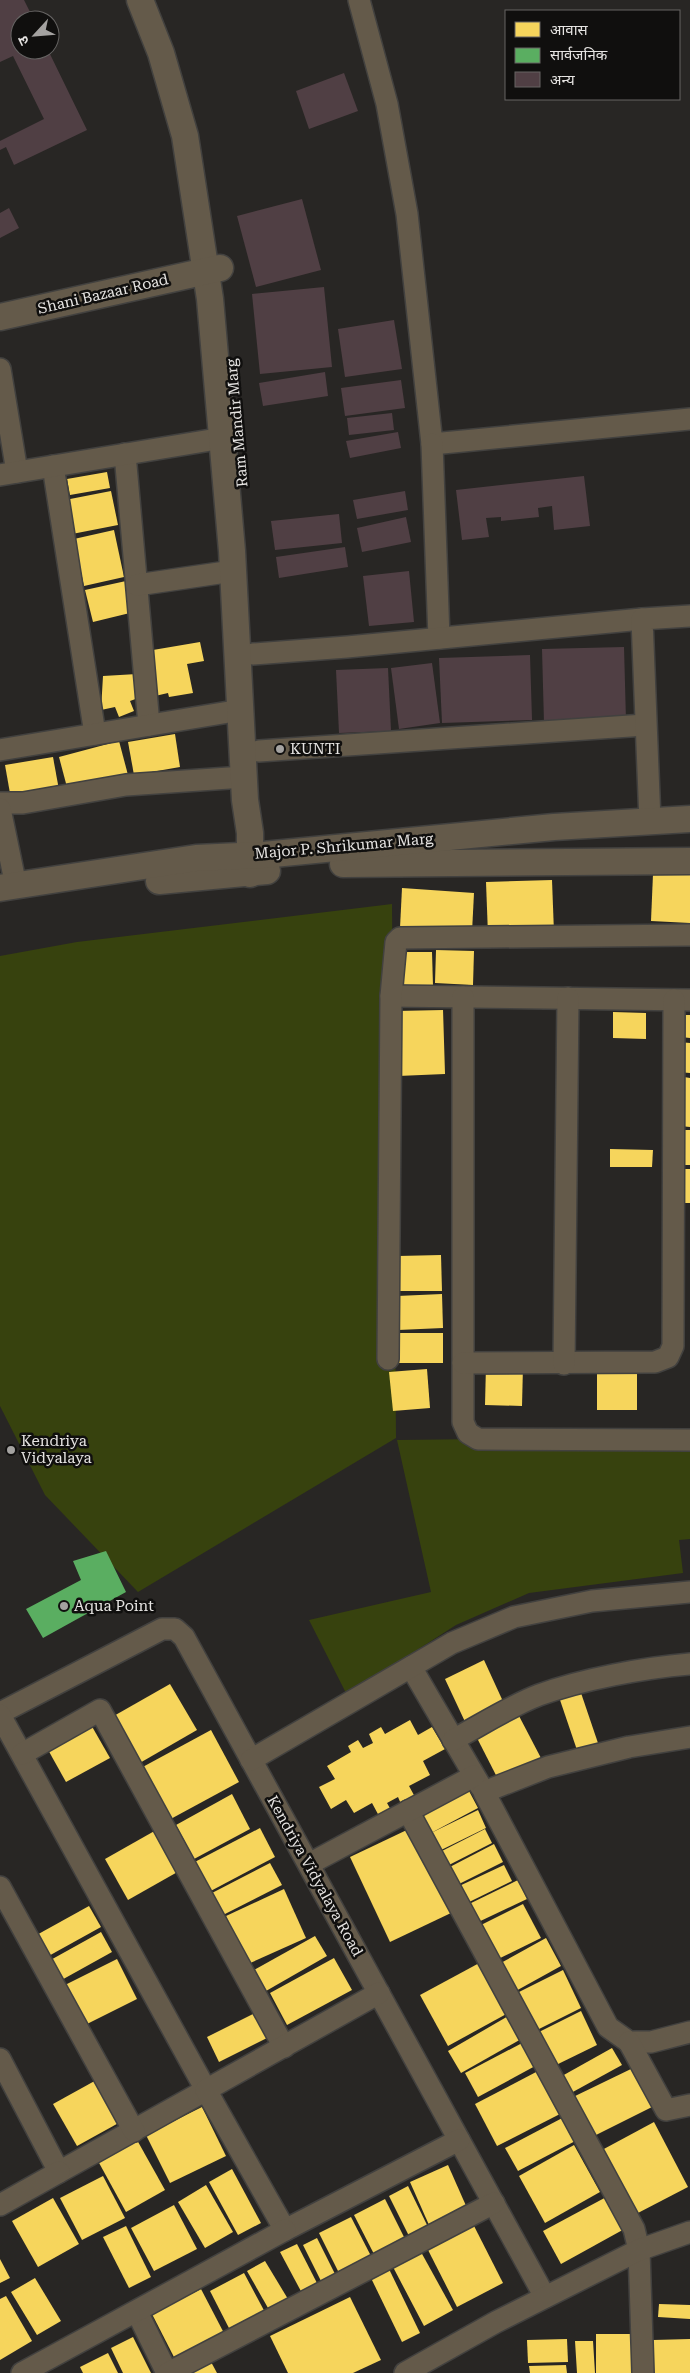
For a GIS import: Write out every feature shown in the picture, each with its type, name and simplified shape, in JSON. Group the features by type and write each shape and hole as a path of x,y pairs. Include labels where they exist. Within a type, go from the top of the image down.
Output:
{"street":[{"name":"Ram Mandir Marg","path":"140,0 161,53 185,136 213,269 239,437 259,751 257,863"},
{"name":"Ram Mandir Marg","path":"157,0 176,50 200,134 213,269 233,571 244,777 257,863"},
{"path":"359,0 387,104 407,214 432,444 439,638"},
{"name":"Shani Bazaar Road","path":"0,317 213,269"},
{"path":"0,369 8,473 224,438"},
{"path":"432,444 690,419"},
{"path":"125,454 149,725"},
{"path":"53,466 95,734"},
{"path":"137,585 233,571"},
{"path":"253,654 690,616"},
{"path":"642,619 650,821"},
{"path":"0,750 241,710"},
{"path":"259,751 645,725"},
{"path":"0,803 22,804 126,785 244,777"},
{"path":"0,809 5,893"},
{"name":"Major P. Shrikumar Marg","path":"257,863 554,827 690,819"},
{"name":"Major P. Shrikumar Marg","path":"5,893 196,858 257,863 690,861"},
{"path":"388,1359 391,996 396,942 400,938 690,934"},
{"path":"391,996 682,1000 673,1346 668,1357 655,1362 564,1364 463,1363"},
{"path":"463,997 463,1422 468,1433 478,1439 690,1440"},
{"path":"564,1364 568,998"},
{"path":"251,1760 452,1643 514,1617 592,1601 690,1592"},
{"name":"Kendriya Vidyalaya Road","path":"0,1714 162,1629 175,1629 184,1636 546,2297"},
{"path":"454,1740 538,1696 573,1684 669,1666 690,1664"},
{"path":"412,1667 479,1784 608,2027 629,2042 666,2110 690,2105"},
{"path":"22,1754 100,1710 284,2047"},
{"path":"0,1714 285,2230"},
{"path":"308,1864 408,1811 479,1784 629,1747 690,1737"},
{"path":"408,1811 634,2229 639,2250 643,2373"},
{"path":"0,1887 134,2131"},
{"path":"0,2205 379,1994"},
{"path":"629,2042 651,2042 690,2032"},
{"path":"0,2059 59,2172"},
{"path":"22,2373 285,2230 459,2140"},
{"path":"137,2312 167,2373 494,2203"},
{"path":"405,2373 429,2366 546,2297 639,2250 690,2232"}],"green space":[{"path":"392,904 396,1438 138,1592 45,1495 0,1406 0,956 77,942"},
{"path":"690,1437 690,1539 679,1540 683,1573 529,1593 456,1625 347,1695 309,1620 431,1592 397,1440"}],"building: आवास":[{"path":"107,472 110,488 70,495 67,479"},
{"path":"111,491 118,525 72,534 65,500"},
{"path":"114,530 124,577 84,586 74,539"},
{"path":"126,581 134,612 93,622 85,590"},
{"path":"200,642 204,661 187,664 193,693 169,697 168,693 155,696 147,651"},
{"path":"137,674 141,697 130,701 134,711 119,717 115,707 101,710 103,676"},
{"path":"175,734 180,767 134,775 128,742"},
{"path":"119,741 128,775 68,791 59,757"},
{"path":"53,757 59,790 11,799 5,765"},
{"path":"653,874 690,875 690,923 651,921"},
{"path":"552,880 554,933 488,935 486,882"},
{"path":"402,888 474,893 472,932 400,928"},
{"path":"436,950 474,951 473,985 435,983"},
{"path":"401,952 432,952 433,986 402,987"},
{"path":"443,1010 445,1074 398,1076 396,1011"},
{"path":"613,1012 646,1013 646,1039 613,1038"},
{"path":"682,1015 690,1015 690,1038 681,1037"},
{"path":"679,1042 690,1043 690,1073 678,1072"},
{"path":"684,1077 690,1078 690,1127 680,1126"},
{"path":"680,1130 690,1130 690,1165 678,1165"},
{"path":"610,1149 653,1150 652,1167 610,1167"},
{"path":"683,1169 690,1169 690,1203 682,1203"},
{"path":"441,1255 442,1291 399,1291 398,1256"},
{"path":"442,1294 443,1328 398,1330 397,1296"},
{"path":"395,1333 443,1333 443,1363 395,1363"},
{"path":"486,1365 523,1366 522,1406 485,1405"},
{"path":"597,1367 637,1368 637,1410 597,1410"},
{"path":"427,1369 430,1408 393,1411 389,1372"},
{"path":"484,1660 506,1708 467,1726 445,1679"},
{"path":"170,1684 197,1730 138,1764 112,1717"},
{"path":"580,1690 599,1746 578,1753 559,1697"},
{"path":"518,1714 542,1760 500,1783 476,1736"},
{"path":"410,1720 418,1735 432,1727 445,1749 423,1761 430,1775 409,1786 415,1797 401,1804 398,1797 387,1803 391,1810 379,1816 372,1803 354,1813 346,1800 331,1809 319,1787 335,1779 327,1766 351,1752 348,1746 358,1740 363,1748 373,1743 369,1734 381,1727 385,1734"},
{"path":"90,1723 110,1758 66,1782 47,1748"},
{"path":"211,1730 239,1782 167,1821 139,1769"},
{"path":"469,1791 478,1808 429,1834 478,1810 486,1828 435,1853 418,1818"},
{"path":"232,1794 250,1829 194,1859 176,1825"},
{"path":"260,1828 275,1857 205,1894 189,1865"},
{"path":"411,1828 451,1913 390,1942 350,1857"},
{"path":"158,1829 181,1870 128,1900 105,1859"},
{"path":"485,1829 492,1843 447,1866 440,1852"},
{"path":"494,1844 503,1862 455,1886 446,1869"},
{"path":"270,1863 282,1885 223,1915 212,1893"},
{"path":"504,1865 512,1881 463,1905 455,1888"},
{"path":"518,1880 527,1899 472,1925 463,1907"},
{"path":"284,1889 306,1938 248,1964 226,1916"},
{"path":"523,1904 541,1938 494,1961 477,1927"},
{"path":"89,1906 101,1927 45,1958 33,1937"},
{"path":"101,1932 112,1952 58,1982 47,1962"},
{"path":"315,1936 327,1956 266,1991 254,1970"},
{"path":"546,1938 561,1966 514,1992 499,1964"},
{"path":"334,1958 352,1990 287,2025 270,1993"},
{"path":"117,1959 137,1999 83,2026 63,1986"},
{"path":"483,1961 510,2012 448,2046 420,1995"},
{"path":"563,1970 581,2008 531,2033 513,1995"},
{"path":"581,2011 597,2045 554,2066 537,2033"},
{"path":"257,2012 269,2037 219,2062 207,2037"},
{"path":"510,2015 523,2038 461,2073 448,2051"},
{"path":"524,2042 537,2065 478,2097 465,2073"},
{"path":"612,2048 622,2065 571,2093 562,2076"},
{"path":"633,2068 652,2107 590,2138 571,2098"},
{"path":"538,2071 560,2114 497,2146 475,2104"},
{"path":"100,2078 124,2120 77,2146 53,2104"},
{"path":"202,2107 226,2156 170,2183 146,2135"},
{"path":"568,2115 581,2138 518,2171 505,2148"},
{"path":"654,2122 688,2187 636,2214 602,2150"},
{"path":"137,2140 165,2190 126,2212 98,2161"},
{"path":"574,2145 600,2192 545,2223 519,2176"},
{"path":"448,2165 467,2208 429,2225 410,2182"},
{"path":"232,2169 261,2223 238,2235 209,2182"},
{"path":"103,2176 125,2218 82,2240 60,2198"},
{"path":"206,2185 233,2232 205,2248 178,2202"},
{"path":"408,2186 428,2227 409,2236 389,2196"},
{"path":"610,2195 628,2227 561,2264 543,2231"},
{"path":"53,2198 79,2244 38,2267 12,2221"},
{"path":"385,2199 407,2243 376,2258 354,2215"},
{"path":"174,2205 197,2249 154,2271 131,2228"},
{"path":"351,2217 373,2260 341,2277 319,2233"},
{"path":"472,2222 503,2283 457,2307 426,2246"},
{"path":"126,2226 151,2277 129,2288 103,2237"},
{"path":"317,2238 337,2278 323,2285 303,2245"},
{"path":"297,2244 319,2287 303,2295 280,2252"},
{"path":"421,2252 453,2310 424,2326 393,2267"},
{"path":"0,2259 10,2278 0,2283"},
{"path":"265,2261 291,2304 272,2315 247,2271"},
{"path":"389,2269 420,2333 402,2342 371,2278"},
{"path":"244,2273 267,2316 232,2334 210,2291"},
{"path":"35,2278 61,2321 37,2335 11,2292"},
{"path":"201,2289 226,2337 177,2363 152,2314"},
{"path":"6,2296 32,2341 0,2360 0,2299"},
{"path":"350,2297 381,2360 353,2373 288,2373 270,2336"},
{"path":"659,2304 690,2305 690,2319 658,2317"},
{"path":"596,2334 633,2334 633,2373 596,2373"},
{"path":"133,2337 151,2373 123,2373 111,2348"},
{"path":"567,2339 568,2362 528,2363 527,2340"},
{"path":"690,2339 690,2373 654,2373 653,2340"},
{"path":"575,2341 593,2341 595,2373 577,2373"},
{"path":"108,2353 118,2373 83,2373 80,2367"},
{"path":"210,2360 217,2373 185,2373"},
{"path":"566,2365 567,2373 530,2373 529,2366"}],"building: सार्वजनिक":[{"path":"106,1551 126,1592 43,1638 26,1609 81,1580 73,1561"}],"building: अन्य":[{"path":"0,0 24,0 29,10 10,10 10,57 0,62"},
{"path":"15,60 53,60 87,130 14,165 6,147 0,150 0,141 44,119"},
{"path":"344,73 358,111 309,129 296,91"},
{"path":"302,199 321,270 256,287 237,216"},
{"path":"9,208 19,228 0,238 0,213"},
{"path":"324,287 332,367 260,374 252,294"},
{"path":"394,320 402,369 345,377 338,329"},
{"path":"325,372 328,396 263,406 259,383"},
{"path":"401,380 405,408 345,416 341,388"},
{"path":"392,413 394,430 349,435 347,418"},
{"path":"398,432 401,448 350,458 346,441"},
{"path":"584,476 590,526 554,530 552,506 538,508 539,517 501,521 501,517 486,518 489,537 462,540 456,490"},
{"path":"405,491 408,510 357,519 353,500"},
{"path":"339,514 342,543 275,550 271,521"},
{"path":"406,517 411,542 362,552 357,528"},
{"path":"345,547 348,567 279,578 276,557"},
{"path":"409,571 414,622 369,626 363,576"},
{"path":"624,647 626,721 544,723 542,649"},
{"path":"530,655 532,720 442,723 439,658"},
{"path":"432,663 440,723 399,729 391,668"},
{"path":"388,668 391,731 339,733 336,670"}],"place":[{"name":"KUNTI","path":"280,749"},
{"name":"Kendriya Vidyalaya","path":"11,1450"},
{"name":"Aqua Point","path":"64,1606"}]}
